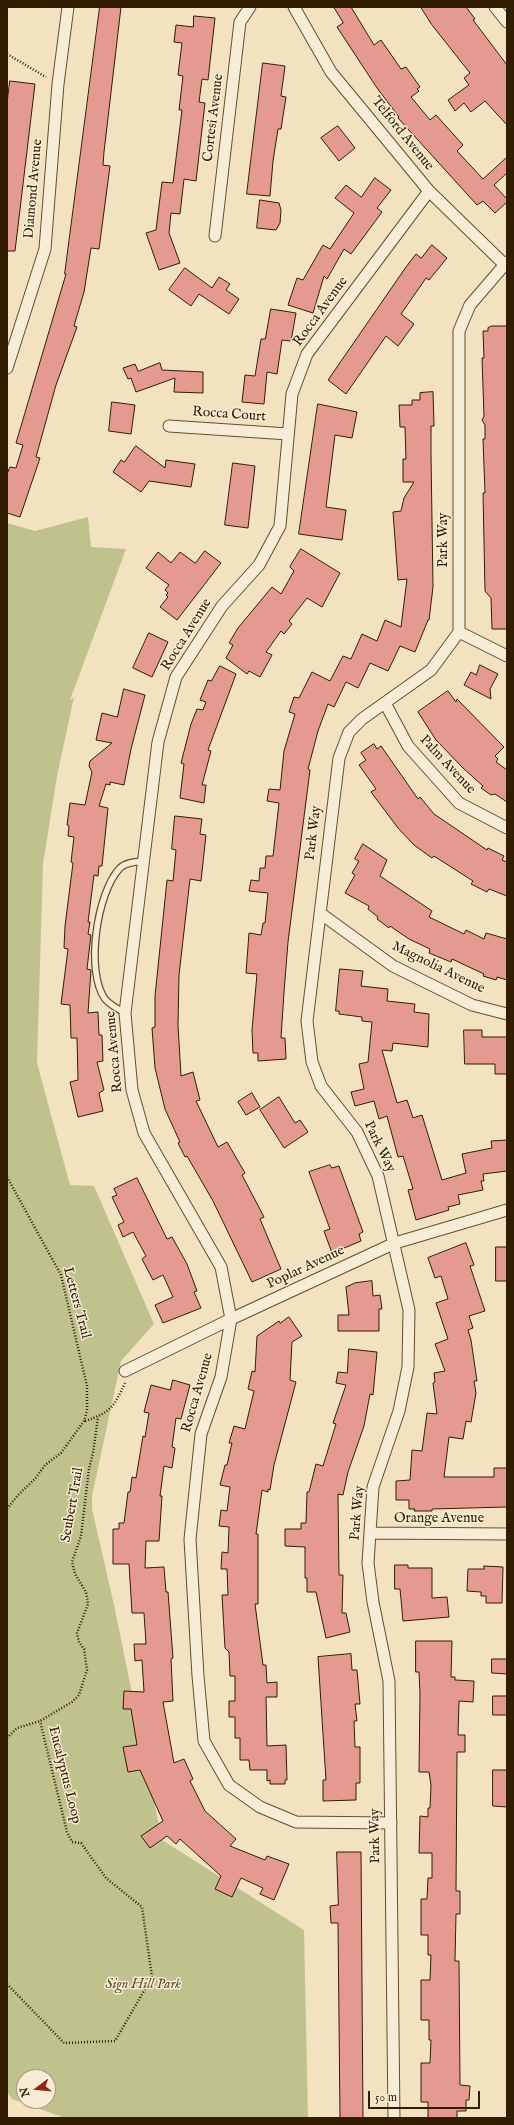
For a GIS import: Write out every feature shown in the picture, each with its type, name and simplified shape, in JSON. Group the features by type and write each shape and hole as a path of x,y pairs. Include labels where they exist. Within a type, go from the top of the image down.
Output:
{"street":[{"name":"Diamond Avenue","path":"7,368 44,249 58,84 68,7"},
{"name":"Cortesi Avenue","path":"215,236 240,22 250,7"},
{"name":"Telford Avenue","path":"294,7 331,72 429,191 506,263"},
{"path":"495,7 507,22"},
{"name":"Rocca Avenue","path":"391,1823 296,1822 260,1807 229,1785 204,1741 198,1676 190,1539 201,1434 221,1377 231,1319 221,1267 144,1132 132,1090 125,1013 158,742 176,677 222,606 259,565 280,526 292,394 307,354 429,191"},
{"name":"Park Way","path":"394,2118 389,1681 373,1602 368,1563 373,1487 399,1411 408,1367 409,1310 395,1243 378,1176 357,1132 321,1086 312,1062 307,1021 338,758 349,732 362,719 431,670 459,632 459,331 470,305 506,263"},
{"name":"Rocca Court","path":"169,426 288,434"},
{"path":"459,632 507,656"},
{"name":"Palm Avenue","path":"385,703 408,746 459,803 507,828"},
{"name":"Magnolia Avenue","path":"320,913 393,966 472,1005 507,1014"},
{"name":"Poplar Avenue","path":"128,1369 231,1319 395,1243 507,1210"},
{"name":"Orange Avenue","path":"371,1533 507,1534"}],"lane":[{"path":"125,1013 111,1005 104,998 98,984 95,968 100,910 112,880 121,867 125,864 144,861"}],"path":[{"path":"7,54 58,84"},
{"name":"Letters Trail","path":"7,1177 60,1275 68,1310 76,1334 81,1367 87,1386 87,1411 84,1421"},
{"path":"7,1509 18,1495 35,1479 45,1465 61,1453 84,1421 98,1416 115,1405 128,1369"},
{"name":"Seubert Trail","path":"7,1738 17,1728 40,1721 72,1702 79,1695 87,1670 84,1649 79,1642 77,1633 88,1604 86,1592 75,1574 72,1562 81,1536 89,1469 94,1453 98,1416"},
{"name":"Eucalyptus Loop","path":"7,1984 64,2042 115,2041 152,1977 142,1907 106,1878 81,1843 72,1842 67,1832 40,1721"}],"green space":[{"name":"Sign Hill Park","path":"88,517 91,547 126,549 70,700 74,697 57,776 43,864 37,1063 70,1185 94,1186 154,1324 121,1361 92,1496 92,1509 114,1605 162,1840 304,1930 308,2118 65,2118 40,2109 56,2109 56,2069 16,2069 16,2100 12,2099 7,2092 7,523 35,531"}],"building":[{"path":"100,7 121,7 104,152 103,165 110,166 99,249 91,248 84,292 74,326 77,327 56,385 36,457 40,458 20,517 7,513 7,474 10,467 16,468 23,445 16,443 66,274"},
{"path":"334,7 351,7 374,45 381,40 401,69 406,67 420,87 417,89 419,91 411,97 430,120 436,115 463,145 457,151 483,179 507,157 507,173 494,185 507,199 507,202 495,213 483,201 477,205 398,118 399,117 377,88 337,27 343,23"},
{"path":"421,7 466,7 475,19 473,20 507,65 507,125 485,101 471,112 464,103 455,111 448,100 469,85 464,78 470,73 432,25"},
{"path":"194,16 215,18 208,80 202,79 199,102 205,103 196,181 184,179 180,214 171,213 169,233 180,263 159,270 146,233 156,230 162,182 173,183 182,110 179,110 183,76 178,75 182,43 174,42 176,25 193,27"},
{"path":"263,63 285,66 281,96 286,97 281,129 278,129 270,196 247,194"},
{"path":"10,81 35,84 15,251 7,251 7,104"},
{"path":"338,126 355,148 339,161 321,138"},
{"path":"375,178 391,190 377,208 382,212 351,254 344,249 327,279 324,276 313,313 288,305 297,278 303,280 323,245 330,249 354,213 335,198 346,185 361,197"},
{"path":"260,200 279,203 281,210 280,223 276,230 257,228"},
{"path":"432,245 447,258 429,280 426,278 401,314 414,324 398,346 386,336 346,394 328,380 416,254 421,258"},
{"path":"185,268 212,288 219,277 230,284 226,290 239,299 229,314 199,294 191,306 169,290"},
{"path":"271,309 296,313 291,341 282,340 277,374 267,372 264,404 242,402 245,375 255,376 261,339 265,339"},
{"path":"492,326 507,326 507,629 492,629 491,598 485,591 483,493 485,493 483,439 485,439 485,425 482,420 484,416 482,358 484,358 483,331 488,331 488,328"},
{"path":"160,363 162,370 203,372 203,393 174,392 175,378 136,392 131,378 128,379 123,368 135,364 138,371"},
{"path":"433,392 434,426 431,426 431,454 433,587 429,620 415,652 400,646 388,671 370,663 358,688 346,682 334,707 328,704 318,731 308,769 310,770 288,942 284,992 281,1038 285,1038 286,1059 258,1061 258,1053 253,1053 252,1030 257,974 246,973 249,933 261,935 263,923 265,923 268,893 249,891 251,880 259,881 260,868 265,868 266,856 273,856 279,803 267,801 269,789 280,790 284,751 295,714 289,712 294,697 299,698 312,672 330,681 343,656 351,659 362,634 377,641 385,620 401,627 407,579 398,580 393,512 401,511 404,498 414,482 403,482 403,459 406,459 405,427 400,427 399,405 412,405 412,400 420,400 420,393"},
{"path":"112,402 135,405 131,434 109,431"},
{"path":"318,404 357,412 352,438 335,435 326,507 346,510 342,540 299,534"},
{"path":"136,446 165,468 166,460 195,464 191,487 149,481 141,492 113,472 121,460 124,462"},
{"path":"233,463 255,466 248,528 225,525"},
{"path":"301,549 340,573 322,607 307,598 289,621 292,624 284,634 281,631 266,652 272,655 260,677 249,671 247,674 226,658 233,645 229,643 238,628 272,587 281,594 294,571 290,567"},
{"path":"205,551 221,563 177,620 160,607 168,597 166,595 168,593 165,590 169,585 146,568 158,552 171,563 180,552 195,563"},
{"path":"149,633 168,642 152,677 133,668"},
{"path":"480,665 498,674 490,689 491,699 464,685 471,672 476,675"},
{"path":"220,666 236,674 208,750 211,751 202,785 206,785 204,803 180,798 184,764 181,763 191,724 197,709 203,710 206,702 200,700 208,680 211,681"},
{"path":"124,689 145,695 131,749 124,785 110,782 110,785 106,784 99,806 108,808 102,866 99,866 98,876 94,875 88,922 90,922 88,934 91,935 87,969 91,970 88,1013 98,1012 99,1035 102,1035 103,1061 97,1062 104,1090 99,1093 103,1111 78,1117 70,1082 78,1080 77,1038 71,1038 70,1005 61,1004 68,949 64,948 65,926 73,863 71,862 74,837 68,836 69,826 67,825 70,803 85,805 92,772 89,766 90,761 112,743 96,740 102,713 117,717"},
{"path":"448,691 456,702 457,699 504,747 495,756 498,759 496,762 507,770 507,802 495,794 491,795 481,788 483,786 436,740 418,712"},
{"path":"374,744 377,749 381,746 418,799 420,797 434,814 487,850 488,848 504,856 502,860 507,862 507,896 489,889 487,892 471,884 473,881 434,856 432,858 414,845 398,828 371,792 376,789 359,765 366,760 361,753"},
{"path":"175,816 202,819 200,834 206,835 201,881 190,879 179,975 178,1025 181,1076 193,1072 200,1100 196,1101 218,1147 227,1142 245,1173 242,1175 264,1217 260,1219 281,1269 252,1282 213,1201 187,1156 185,1157 178,1143 180,1142 165,1109 155,1068 152,1028 155,1027 155,996 167,880 173,881 176,850 172,849"},
{"path":"363,844 387,860 380,876 432,911 429,917 464,934 466,930 484,939 486,933 507,939 507,980 497,977 496,980 483,976 484,974 452,959 451,962 429,953 430,949 409,939 390,926 389,928 377,919 378,917 368,909 369,906 345,893 355,875 352,873 359,861 355,859"},
{"path":"340,969 363,971 361,986 388,989 387,1001 415,1004 414,1012 429,1014 428,1047 393,1043 392,1051 382,1050 397,1103 407,1100 413,1118 422,1115 442,1180 466,1173 462,1154 492,1148 491,1141 507,1140 507,1171 483,1174 484,1181 481,1181 483,1190 458,1195 460,1204 448,1207 449,1210 416,1220 408,1190 413,1189 403,1156 398,1157 387,1116 379,1119 374,1101 355,1106 351,1092 364,1089 359,1064 368,1062 372,1022 362,1021 362,1017 339,1014 339,1011 336,1011"},
{"path":"464,1030 482,1030 482,1037 507,1037 507,1074 495,1074 495,1064 465,1064"},
{"path":"252,1093 260,1107 246,1115 238,1102"},
{"path":"279,1097 295,1123 300,1120 308,1132 284,1148 260,1110"},
{"path":"330,1165 332,1168 339,1166 363,1232 359,1234 361,1241 332,1253 324,1231 330,1229 309,1172"},
{"path":"137,1178 167,1239 172,1237 187,1264 197,1291 194,1292 201,1308 163,1323 155,1305 173,1297 163,1275 153,1280 142,1259 146,1256 133,1232 123,1237 118,1225 124,1222 112,1197 117,1195 114,1189"},
{"path":"466,1243 474,1265 470,1266 485,1311 469,1316 473,1328 468,1330 471,1340 477,1381 474,1381 476,1393 471,1422 466,1421 463,1439 449,1437 444,1477 494,1477 494,1468 507,1468 507,1507 432,1509 432,1511 414,1511 415,1509 409,1509 409,1500 396,1500 396,1481 410,1480 412,1450 422,1451 427,1413 437,1414 433,1383 435,1382 434,1373 445,1371 435,1344 448,1339 436,1303 448,1299 441,1276 435,1278 428,1258"},
{"path":"496,1247 507,1247 507,1281 496,1281"},
{"path":"372,1281 373,1296 380,1295 382,1309 379,1309 379,1331 338,1331 338,1315 349,1315 346,1287 355,1283"},
{"path":"289,1317 302,1336 292,1342 290,1380 296,1382 274,1465 270,1490 268,1489 268,1492 262,1490 256,1534 258,1534 258,1604 255,1604 263,1665 266,1665 267,1683 277,1682 277,1697 266,1697 267,1746 286,1745 287,1780 285,1780 285,1784 270,1784 270,1780 267,1781 267,1770 250,1770 249,1760 240,1760 240,1738 235,1738 235,1717 229,1717 229,1701 235,1701 235,1676 230,1676 229,1652 225,1648 222,1595 228,1595 227,1569 221,1569 222,1552 228,1553 229,1527 219,1526 221,1510 227,1511 230,1487 220,1485 225,1465 227,1465 232,1443 229,1443 234,1426 245,1429 254,1391 248,1389 252,1371 255,1372 257,1336 279,1321 280,1323"},
{"path":"349,1349 377,1352 373,1395 370,1394 364,1426 348,1472 343,1495 338,1494 339,1575 343,1575 342,1613 346,1613 350,1632 326,1638 316,1592 307,1592 307,1578 305,1578 305,1547 285,1546 285,1529 301,1529 301,1523 306,1523 307,1492 309,1492 316,1464 323,1466 336,1424 333,1423 346,1385 336,1383 338,1372 347,1373"},
{"path":"173,1380 190,1385 181,1419 176,1418 172,1447 175,1448 172,1468 164,1466 160,1496 162,1496 159,1541 146,1541 145,1568 164,1567 166,1592 168,1592 173,1658 171,1659 173,1701 163,1702 174,1763 184,1759 193,1779 190,1781 205,1811 236,1839 230,1846 265,1860 267,1856 289,1864 274,1900 260,1894 263,1888 241,1878 232,1897 215,1889 221,1876 180,1839 176,1844 167,1836 150,1848 141,1836 163,1821 140,1770 128,1772 123,1747 137,1745 131,1709 123,1709 124,1691 144,1692 142,1660 135,1661 134,1644 146,1644 144,1613 132,1613 129,1564 113,1564 113,1529 119,1529 119,1523 124,1523 128,1492 130,1492 132,1477 136,1478 143,1436 145,1437 149,1413 144,1412 151,1385 170,1390"},
{"path":"395,1565 408,1565 408,1568 432,1568 432,1598 447,1597 449,1617 403,1621 400,1589 395,1589"},
{"path":"484,1566 503,1567 502,1603 486,1603 486,1596 481,1596 481,1592 467,1591 468,1569 484,1569"},
{"path":"416,1641 452,1641 451,1677 455,1677 455,1680 474,1681 473,1702 459,1701 458,1735 465,1735 465,1752 457,1752 456,1891 460,1891 460,1914 456,1914 455,1961 459,1961 460,2085 470,2086 469,2100 466,2100 466,2111 457,2111 457,2118 428,2118 428,2102 421,2102 421,2063 430,2063 431,2040 429,2040 429,2020 421,2020 421,1980 430,1980 431,1955 428,1955 428,1935 421,1935 421,1899 427,1899 428,1878 432,1878 432,1853 419,1853 420,1816 428,1817 431,1785 429,1772 419,1772 420,1693 419,1672 416,1672"},
{"path":"351,1654 352,1670 357,1670 360,1704 355,1704 357,1721 354,1721 355,1747 360,1747 360,1783 356,1783 356,1800 323,1801 323,1780 326,1780 318,1657"},
{"path":"492,1659 507,1659 507,1674 492,1673"},
{"path":"493,1696 507,1696 507,1715 493,1715"},
{"path":"493,1770 507,1770 507,1807 493,1806"},
{"path":"337,1852 361,1852 363,2118 340,2118 338,1923 331,1923 330,1906 338,1905"}]}
